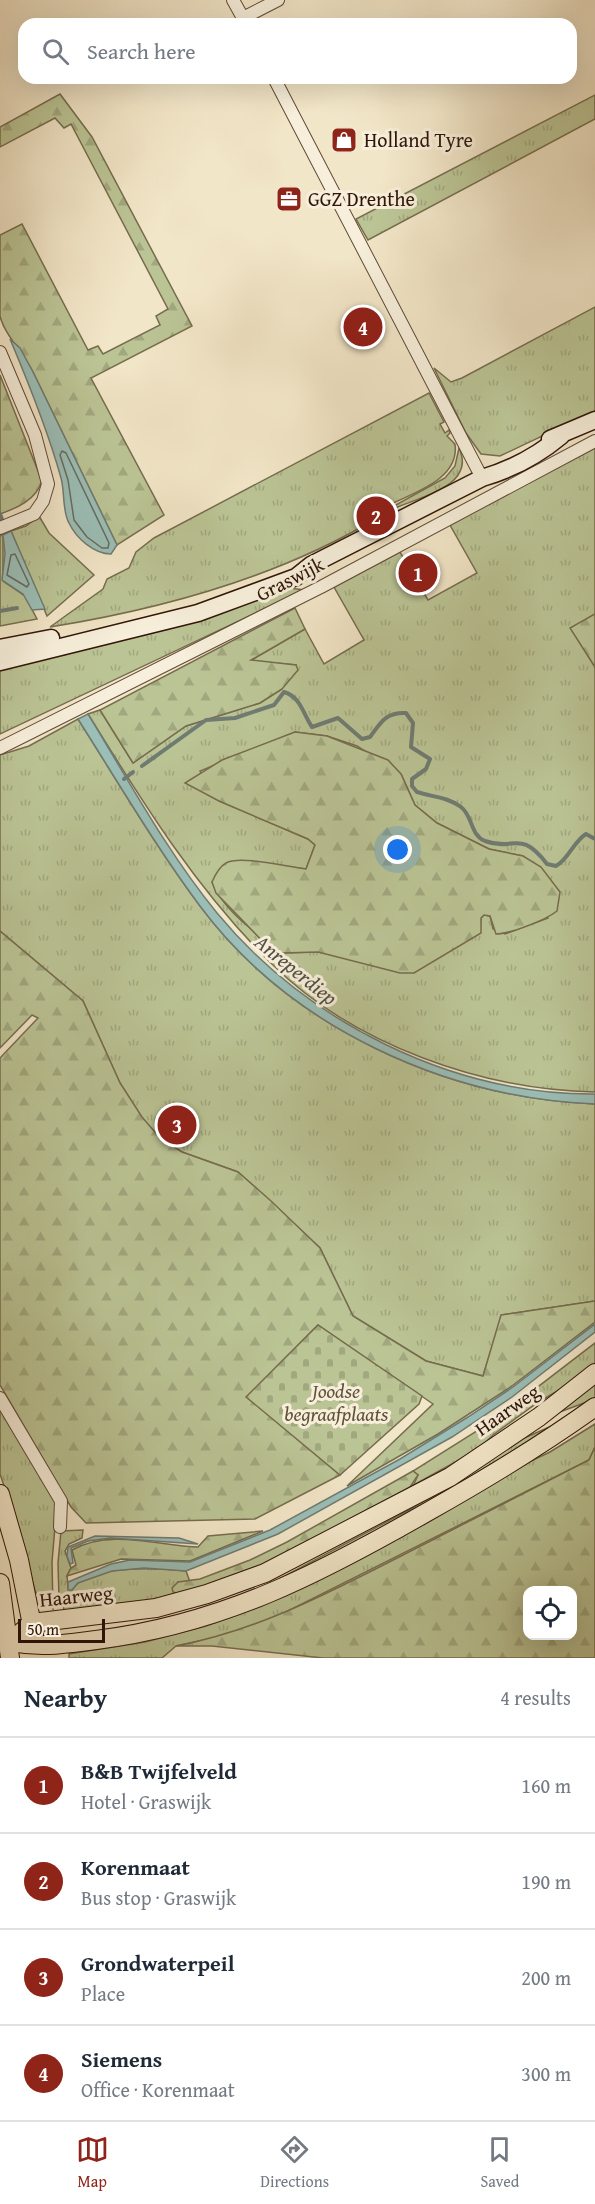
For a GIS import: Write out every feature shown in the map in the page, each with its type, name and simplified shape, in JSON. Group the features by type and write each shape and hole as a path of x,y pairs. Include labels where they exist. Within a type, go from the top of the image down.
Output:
{"main road":[{"name":"Graswijk","path":"0,662 198,613 296,577 311,565 482,478 508,470 528,460 561,436 595,420"},
{"name":"Graswijk","path":"0,648 159,615 220,596 291,567 311,565"},
{"name":"Haarweg","path":"10,1650 32,1623 156,1608 265,1573 450,1477 539,1417 594,1373"},
{"path":"0,1583 10,1650 37,1652 179,1626 240,1607 287,1587 490,1476 595,1407"},
{"path":"0,1494 19,1560 37,1652"}],"street":[{"path":"233,0 242,18"},
{"path":"249,18 278,0"},
{"path":"277,84 482,478"},
{"path":"0,352 35,435 48,484 43,501 34,514 0,528"},
{"name":"Graswijk","path":"0,748 321,587 595,441"},
{"path":"0,1398 61,1501 60,1527"}],"green space":[{"path":"60,94 92,137 192,326 91,378 164,515 117,545 33,372 6,330 0,316 0,235 22,224 88,350 98,346 103,354 160,325 156,316 168,309 71,124 64,128 55,118 0,147 0,127"},
{"path":"595,95 595,119 368,240 356,219"},
{"path":"595,307 595,411 500,456 481,454 466,433 434,368 451,382 462,378"},
{"path":"0,375 42,481 31,498 0,514"},
{"path":"429,393 444,422 440,424 445,433 449,430 450,433 447,436 455,444 455,456 450,467 432,484 387,506 388,508 375,515 377,518 300,557 219,588 135,611 50,627 103,589 107,579 129,568 136,552 154,538"},
{"path":"595,446 595,614 571,628 595,667 595,1092 509,1083 422,1058 381,1040 342,1018 305,993 273,965 220,908 173,846 88,714 100,710 133,763 186,726 260,703 282,689 296,665 250,661 305,629 324,664 364,640 334,587 400,552 428,600 477,573 450,525","holes":["295,732 327,736 357,746 401,774 415,805 437,823 489,849 523,856 548,918 505,934 493,929 490,916 484,915 481,918 480,933 458,945 346,957 318,952 281,953 252,930 224,903 212,882 239,861 306,869 315,845 308,839 219,801 200,771"]},
{"path":"459,448 462,461 460,472 453,481 430,494 393,509 392,507 445,478 455,466"},
{"path":"39,516 49,533 94,575 47,616 11,531 26,526"},
{"path":"3,535 3,581 25,596 37,619 0,626 0,536"},
{"path":"282,587 304,590 0,734 0,665"},
{"path":"295,608 305,629 251,660 296,665 298,670 282,689 260,703 186,726 133,763 100,710"},
{"path":"595,614 595,667 570,628"},
{"path":"78,719 153,838 200,906 237,949 279,988 326,1021 376,1048 429,1071 483,1088 539,1099 595,1104 595,1301 502,1315 483,1376 426,1361 353,1316 320,1248 238,1172 182,1152 160,1138 142,1118 120,1083 83,1001 0,931 0,755 29,746"},
{"path":"295,732 327,736 388,760 401,774 415,805 437,823 489,849 523,856 541,867 560,892 557,911 527,926 496,934 490,916 484,915 481,918 481,933 414,973 400,973 318,952 281,953 271,950 216,893 212,882 221,867 233,861 253,861 306,869 315,845 308,839 219,801 185,783 222,760"},
{"path":"0,931 83,1001 120,1083 142,1117 160,1138 182,1152 238,1172 271,1201 320,1248 353,1316 426,1361 483,1376 501,1315 595,1301 595,1322 512,1386 438,1434 347,1486 433,1404 318,1325 247,1397 340,1475 255,1519 86,1523 71,1507 0,1385 0,1058 38,1018 32,1015 0,1048"},
{"name":"Joodse begraafplaats","path":"318,1325 422,1396 419,1404 340,1475 246,1397"},
{"path":"595,1343 595,1363 571,1383 537,1403 493,1435 479,1449 392,1497 414,1484 418,1475 413,1471 496,1419"},
{"path":"595,1382 595,1399 557,1413"},
{"path":"0,1406 57,1503 52,1562 53,1609 43,1602 35,1591 21,1536 0,1474"},
{"path":"561,1422 388,1525 279,1579 409,1510 522,1439"},
{"path":"595,1424 595,1447 589,1460 270,1620 219,1637 176,1646 162,1658 69,1658 69,1654 145,1642 206,1626 262,1606 351,1562 510,1471 550,1452"},
{"path":"595,1447 595,1658 323,1658 212,1646 176,1646 207,1639 265,1620 348,1583 589,1460"},
{"path":"413,1471 418,1475 410,1487 253,1571 179,1594 173,1592 172,1588 178,1582 200,1579 250,1560 287,1542"},
{"path":"83,1530 82,1538 69,1544 65,1551 71,1568 67,1576 68,1587 72,1590 80,1582 92,1576 125,1570 186,1571 190,1582 178,1582 179,1594 166,1599 64,1613 63,1599 59,1599 58,1563 61,1531"},
{"path":"263,1531 190,1561 121,1559 67,1576 71,1568 76,1565 72,1550 102,1540 134,1540 198,1547 208,1536"}],"water":[{"path":"10,339 20,348 33,372 117,545 111,554 98,551 86,544 69,523 65,513 61,478 50,443"},
{"path":"11,531 45,609 32,610 23,594 2,580 5,554 3,535"},
{"path":"88,714 149,816 199,890 253,952 294,987 338,1018 386,1045 436,1066 488,1081 541,1091 595,1094 595,1104 539,1099 483,1088 429,1071 376,1048 326,1021 279,988 237,949 184,884 78,719"},
{"path":"595,1324 595,1332 512,1397 452,1437 278,1534 186,1571 144,1568 112,1571 78,1583 72,1590 68,1590 68,1582 111,1564 130,1560 190,1562 270,1530 400,1459 468,1417 513,1387"},
{"path":"95,1536 179,1538 198,1544 110,1538 88,1541 71,1548 73,1563 70,1564 67,1556 68,1547"}],"waterway":[{"name":"Anreperdiep","path":"0,514 4,525"},
{"path":"0,611 17,608"},
{"path":"142,766 206,720 235,718 274,705 284,692 290,694 298,702 312,727 338,718 362,739 370,737 389,716 406,713 413,723 411,747 430,759 426,769 412,779 412,786 417,792 445,799 461,807 468,815 474,830 485,841 495,844 523,844 538,853 547,864 556,866 586,834 595,839"},
{"path":"124,779 133,772"}],"place":[{"name":"Holland Tyre","path":"344,140"},
{"name":"GGZ Drenthe","path":"289,199"},
{"name":"Siemens","path":"363,327"},
{"name":"Korenmaat","path":"376,516"},
{"name":"B&B Twijfelveld","path":"418,573"},
{"name":"Grondwaterpeil","path":"177,1125"}]}
